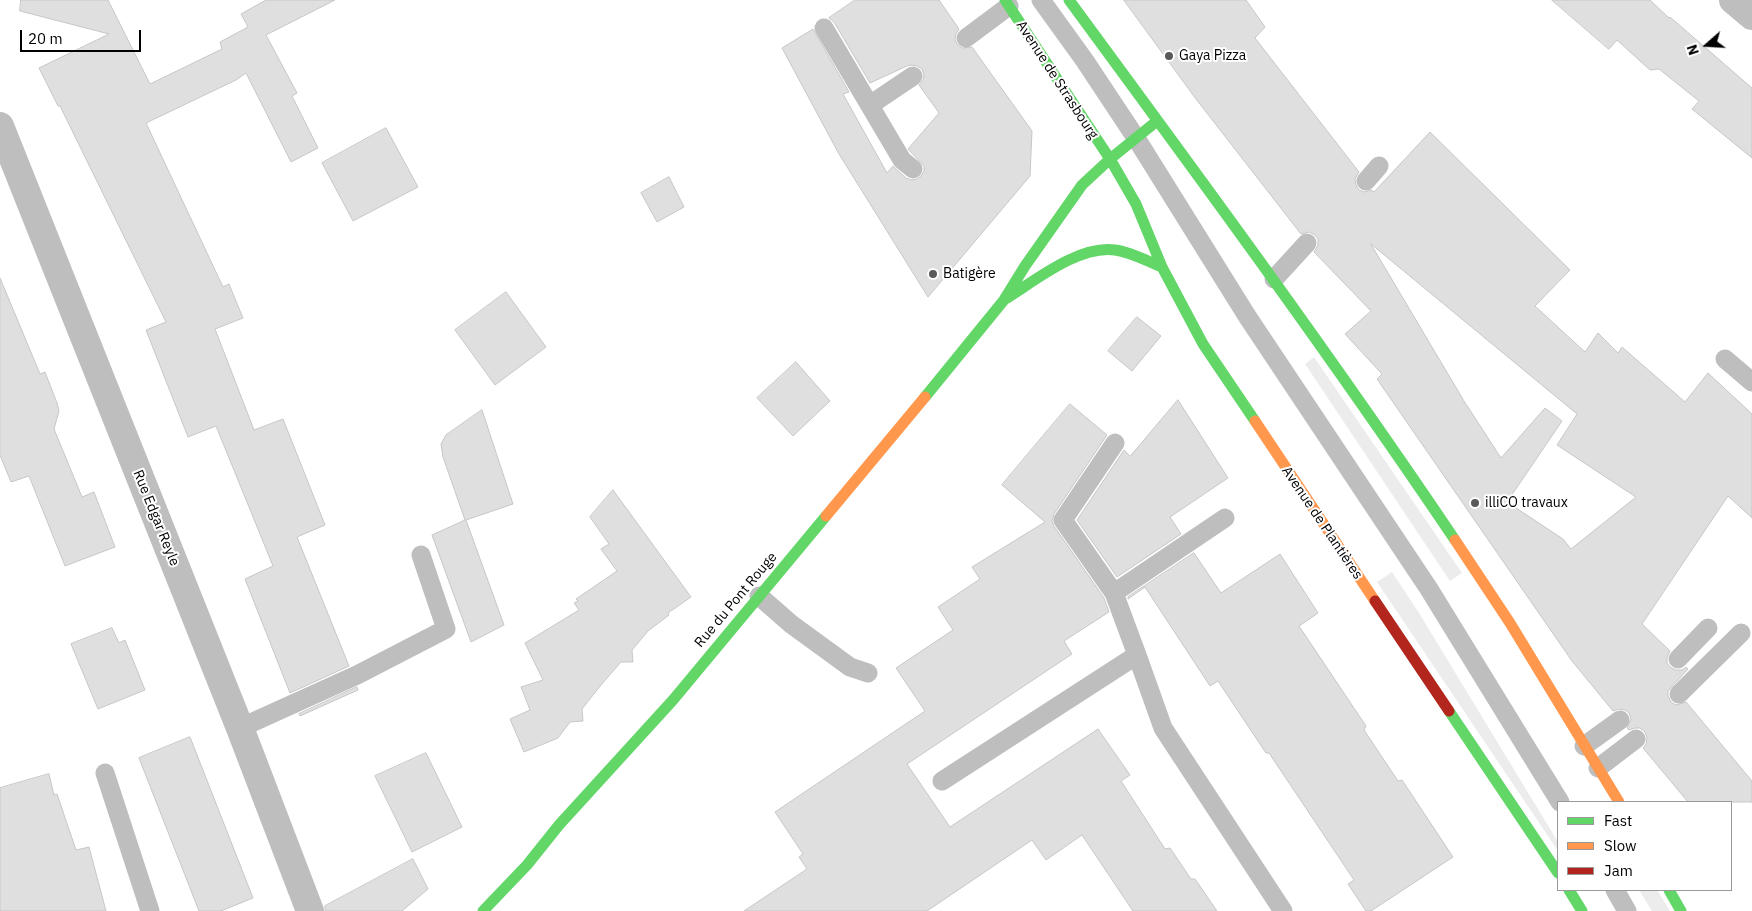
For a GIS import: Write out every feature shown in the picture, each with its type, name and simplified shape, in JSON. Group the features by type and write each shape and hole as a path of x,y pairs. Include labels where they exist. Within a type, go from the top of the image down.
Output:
{"main road":[{"path":"1069,0 1274,279 1473,566 1618,801"},
{"name":"Avenue de Strasbourg","path":"1007,3 1110,159"},
{"name":"Rue du Pont Rouge","path":"483,911 528,865 559,825 673,700 1004,300 1025,266 1082,185 1110,159 1157,121"},
{"name":"Avenue de Plantières","path":"1110,159 1136,204 1162,267 1203,344 1557,872"},
{"name":"Rue du Pont Rouge","path":"1004,300 1073,258 1098,250 1114,249 1162,267"},
{"path":"1570,891 1582,911"},
{"path":"1670,891 1681,911"}],"street":[{"path":"1733,0 1752,16"},
{"name":"Rue Edgar Reyle","path":"0,126 240,728 310,911"}],"lane":[{"path":"1041,0 1085,61 1136,138 1247,316 1429,590 1559,801"},
{"path":"966,38 1007,3"},
{"path":"824,28 902,160 913,169"},
{"path":"1105,48 1121,100 1136,138"},
{"path":"870,105 912,76"},
{"path":"1366,181 1379,166"},
{"path":"1274,279 1308,243"},
{"path":"1725,359 1752,382"},
{"path":"1115,444 1063,520 1114,593 1163,728 1284,911"},
{"path":"1114,593 1225,518"},
{"path":"240,728 357,675 446,630 421,555"},
{"path":"759,596 791,624 850,667 868,673"},
{"path":"1678,659 1708,628"},
{"path":"1680,694 1741,632"},
{"path":"942,781 1137,655"},
{"path":"1584,746 1620,720"},
{"path":"1598,768 1636,739"},
{"path":"105,773 150,911"},
{"path":"1615,891 1627,911"}],"shaded area":[{"path":"1314,357 1462,573 1450,581 1305,364"},
{"path":"1392,572 1419,613 1557,840 1557,850 1377,582"},
{"path":"1640,891 1658,891 1670,911 1652,911"}],"building":[{"path":"21,0 108,0 150,84 222,49 220,42 248,27 241,14 266,0 335,0 266,35 297,93 292,96 318,148 291,162 246,73 236,80 146,123 223,287 229,284 243,318 215,329 254,430 283,419 325,525 297,537 349,666 290,693 245,579 273,566 216,426 188,437 146,330 166,322 60,106 58,106 39,68 109,34 20,11"},
{"path":"855,0 939,0 959,29 955,39 957,44 962,48 972,47 1032,131 1030,176 928,297 839,154 782,48 813,29 849,92 843,94 887,173 893,166 906,178 917,179 924,171 924,166 908,149 939,113 919,85 924,75 922,69 917,66 907,66 870,83 834,22 829,18"},
{"path":"1124,0 1246,0 1265,27 1255,38 1359,172 1355,179 1359,190 1364,192 1372,190 1374,192 1430,132 1570,270 1535,306 1585,352 1598,333 1618,353 1622,347 1685,402 1708,373 1752,414 1752,518 1728,496 1642,624 1670,651 1667,663 1670,667 1676,670 1682,670 1686,667 1688,669 1668,691 1671,702 1676,705 1686,702 1752,781 1752,802 1687,801 1643,748 1647,738 1645,732 1640,728 1629,730 1627,728 1631,719 1629,713 1619,709 1613,711 1572,661 1377,379 1382,374 1345,334 1371,311 1314,252 1318,245 1318,239 1315,235 1309,232 1301,234 1196,99","holes":["1371,244 1577,414 1557,445 1636,497 1571,549 1563,539 1507,502 1562,421 1545,408 1501,458 1464,401"]},
{"path":"1552,0 1650,0 1752,88 1752,158 1692,109 1699,101 1659,69 1650,70 1617,40 1609,49"},
{"path":"386,128 418,187 353,221 322,163"},
{"path":"669,177 684,207 657,222 641,193"},
{"path":"0,278 40,374 45,372 57,403 59,411 54,429 82,497 94,492 115,547 65,566 29,476 11,482 0,455"},
{"path":"506,292 546,347 495,385 455,330"},
{"path":"1137,317 1161,336 1132,371 1108,351"},
{"path":"796,362 830,401 793,436 757,398"},
{"path":"1178,400 1228,478 1170,517 1181,534 1117,577 1077,520 1124,450 1130,456"},
{"path":"1070,404 1107,435 1054,514 1052,521 1104,598 1109,612 1064,641 1072,654 907,764 950,827 1098,729 1130,775 1121,781 1165,849 1170,848 1191,879 1195,879 1217,911 1133,911 1082,835 1046,860 1032,840 927,911 744,911 807,869 799,857 803,854 775,812 925,711 896,668 953,630 938,607 980,579 972,567 1045,522 1002,485"},
{"path":"482,410 513,504 466,520 504,625 471,642 432,535 465,520 443,457 441,444 446,435"},
{"path":"613,490 691,597 668,613 669,615 648,631 632,650 633,662 621,662 582,709 583,721 570,722 558,738 524,752 510,719 530,710 521,687 543,680 525,643 579,610 574,603 578,601 576,599 617,571 601,549 609,544 590,517"},
{"path":"1194,553 1221,593 1280,554 1318,613 1299,626 1366,726 1364,730 1398,781 1402,780 1453,857 1371,911 1366,911 1348,884 1354,880 1218,681 1210,686 1145,587 1128,599 1128,597"},
{"path":"112,628 119,643 125,640 145,690 98,709 71,644"},
{"path":"357,687 358,690 300,716 299,714"},
{"path":"190,737 253,898 221,911 199,911 139,758"},
{"path":"426,753 462,827 412,852 375,776"},
{"path":"49,774 54,795 57,794 76,850 89,847 106,911 0,911 0,788"},
{"path":"413,859 428,889 402,911 325,911 325,906"}],"traffic: fast":[{"path":"1005,0 1110,159 1136,204 1162,267 1203,344 1255,421"},
{"path":"1069,0 1313,335 1455,540"},
{"path":"925,397 1004,300 1025,266 1082,185 1110,159 1157,121"},
{"path":"1007,298 1058,265 1087,253 1101,250 1115,250 1127,253 1162,267"},
{"path":"483,911 527,865 559,825 673,700 826,516"},
{"path":"1449,711 1557,872"},
{"path":"1570,891 1582,911"},
{"path":"1670,891 1681,911"}],"traffic: slow":[{"path":"826,516 925,397"},
{"path":"1255,421 1375,601"},
{"path":"1455,540 1510,623 1618,801"}],"traffic: jam":[{"path":"1375,601 1449,711"}],"place":[{"name":"Gaya Pizza","path":"1169,56"},
{"name":"Batigère","path":"933,274"},
{"name":"illiCO travaux","path":"1475,503"}]}
